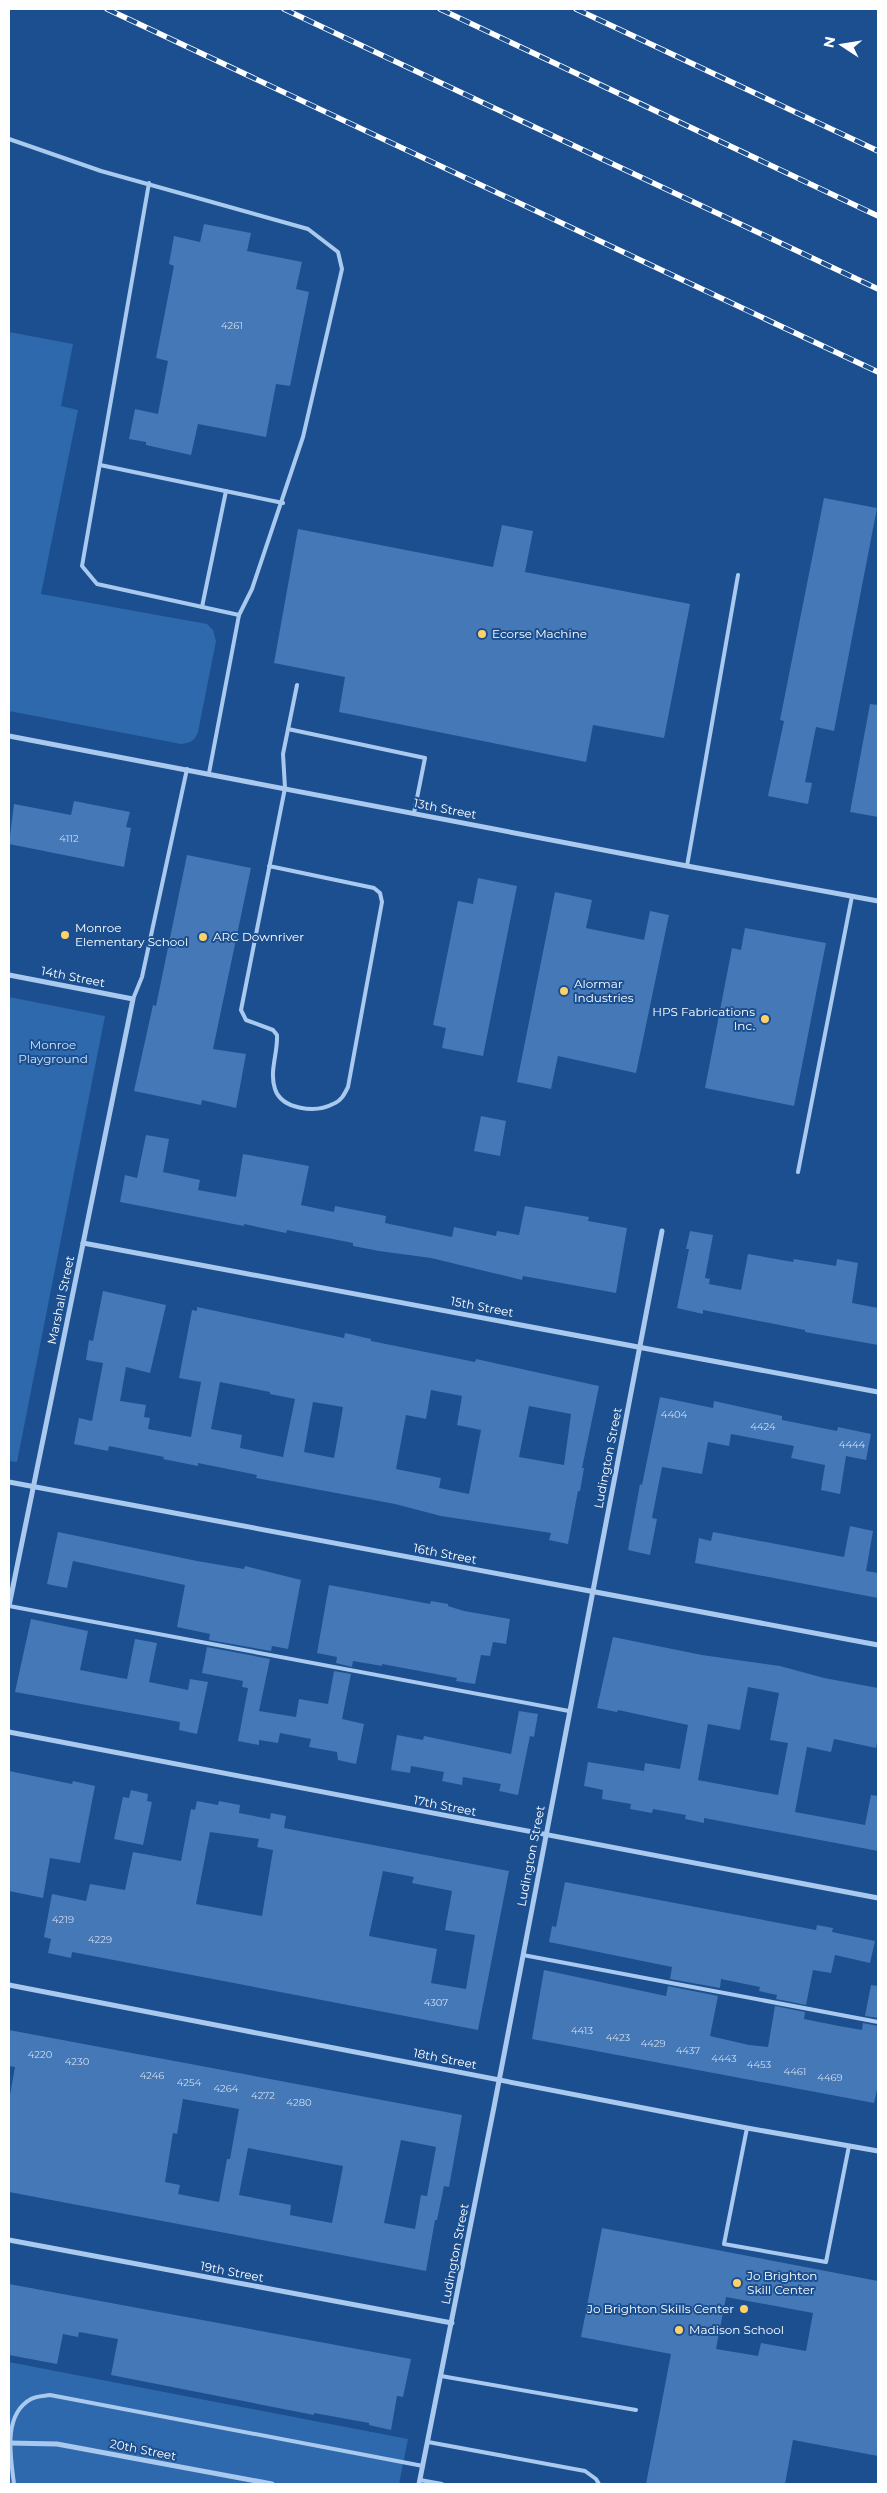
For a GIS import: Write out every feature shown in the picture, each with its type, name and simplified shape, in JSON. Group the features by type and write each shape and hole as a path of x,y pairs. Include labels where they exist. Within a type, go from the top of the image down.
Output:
{"street":[{"name":"13th Street","path":"9,736 687,866 878,900"},
{"name":"14th Street","path":"9,975 133,999"},
{"name":"Marshall Street","path":"9,1606 133,999"},
{"name":"Ludington Street","path":"420,2482 662,1231"},
{"name":"15th Street","path":"83,1243 878,1392"},
{"name":"16th Street","path":"9,1482 878,1645"},
{"name":"17th Street","path":"9,1732 878,1898"},
{"name":"18th Street","path":"9,1985 746,2128 878,2151"},
{"name":"19th Street","path":"9,2240 452,2323"},
{"name":"20th Street","path":"9,2443 57,2444 272,2484"}],"lane":[{"path":"9,139 101,171 293,223 323,238 338,252 342,268 334,310 303,437 283,502 252,589 239,614 209,773"},
{"path":"148,183 82,566 96,584 239,614"},
{"path":"100,465 283,502"},
{"path":"202,607 226,491"},
{"path":"687,866 738,575"},
{"path":"269,866 374,888 380,893 382,902 348,1087 342,1098 324,1108 299,1107 280,1099 275,1090 273,1078 277,1035 273,1030 246,1020 242,1015 252,949 269,866 285,788 282,754 297,684"},
{"path":"288,729 425,758 414,813"},
{"path":"133,999 142,977 187,769"},
{"path":"798,1172 852,896"},
{"path":"9,1606 569,1711"},
{"path":"523,1955 878,2022"},
{"path":"746,2128 724,2244 826,2262 849,2145"},
{"path":"441,2376 636,2410"},
{"path":"14,2484 9,2443 15,2416 30,2399 50,2395 423,2466"},
{"path":"428,2442 585,2471 596,2479 599,2484"},
{"path":"420,2482 442,2484"}],"green space":[{"path":"9,332 73,344 61,406 78,410 41,594 207,624 213,630 216,641 198,732 190,742 181,744 9,711"},
{"name":"Monroe Playground","path":"9,997 105,1016 17,1462 9,1461"},
{"path":"9,2362 408,2439 399,2484 9,2484"}],"building":[{"path":"204,224 251,233 247,251 302,262 296,289 309,292 290,386 276,384 266,437 198,424 191,455 146,445 146,442 129,439 135,409 158,414 168,361 156,358 174,266 169,264 174,236 200,242"},
{"path":"824,498 877,508 834,731 816,727 805,782 812,783 808,804 768,796 784,721 780,720"},
{"name":"Ecorse Machine","path":"502,525 533,531 525,572 690,604 664,738 593,725 586,762 339,712 345,677 274,663 298,529 493,567"},
{"path":"870,704 878,705 878,817 850,812"},
{"path":"74,801 130,812 126,827 131,828 124,867 9,844 14,804 71,815"},
{"name":"ARC Downriver","path":"187,855 251,868 213,1049 246,1054 236,1108 202,1100 201,1105 134,1091 153,1005 156,1006"},
{"path":"478,878 517,886 483,1056 442,1048 446,1028 433,1025 458,901 473,904"},
{"path":"555,892 592,900 586,928 644,940 650,911 669,915 636,1073 558,1056 551,1089 517,1082"},
{"name":"HPS Fabrications Inc.","path":"745,928 826,943 794,1106 705,1088 732,948 741,950"},
{"path":"481,1116 506,1121 500,1156 474,1151"},
{"path":"146,1135 169,1139 163,1172 200,1180 198,1190 236,1197 243,1154 309,1166 301,1205 334,1212 335,1206 386,1216 385,1223 452,1237 454,1227 496,1236 497,1231 519,1235 525,1206 589,1217 588,1221 627,1228 616,1293 523,1276 522,1280 431,1258 353,1246 353,1243 287,1230 286,1233 244,1224 244,1226 120,1202 125,1175 137,1178"},
{"path":"690,1231 713,1235 705,1278 710,1279 709,1284 741,1290 748,1254 793,1262 794,1259 836,1266 837,1259 858,1263 852,1303 878,1308 878,1345 805,1332 805,1330 703,1310 703,1314 677,1308 689,1249 686,1249"},
{"path":"103,1291 166,1305 150,1373 126,1367 120,1401 146,1405 144,1417 150,1418 148,1429 191,1437 201,1382 179,1378 192,1310 197,1311 197,1307 344,1338 345,1333 371,1339 371,1341 475,1362 476,1359 599,1386 582,1468 584,1468 580,1491 578,1491 568,1544 549,1540 551,1533 441,1516 395,1504 256,1478 257,1475 198,1463 198,1466 109,1446 108,1451 74,1444 79,1418 92,1421 103,1363 86,1360 89,1340 93,1341","holes":["220,1382 295,1399 283,1457 240,1448 242,1435 211,1429","431,1390 462,1396 457,1425 481,1430 469,1494 439,1488 441,1478 396,1469 406,1415 426,1419","313,1402 343,1407 334,1458 304,1452","529,1406 571,1414 564,1465 519,1457"]},
{"path":"660,1397 713,1408 714,1401 782,1416 782,1420 837,1431 838,1427 871,1434 866,1460 846,1456 840,1494 821,1490 825,1465 791,1458 794,1446 731,1434 729,1446 708,1442 702,1474 662,1467 652,1518 657,1519 650,1555 628,1550 640,1484 642,1485"},
{"path":"850,1526 873,1531 866,1571 878,1573 878,1598 695,1563 699,1538 711,1541 713,1532 844,1557"},
{"path":"58,1532 197,1561 244,1569 245,1566 301,1580 288,1649 272,1646 271,1651 209,1640 210,1634 177,1627 185,1585 73,1561 67,1588 47,1584"},
{"path":"329,1585 430,1604 431,1601 448,1604 448,1606 464,1611 510,1619 506,1644 493,1642 490,1656 481,1655 475,1684 456,1681 457,1678 382,1664 382,1666 353,1661 352,1667 336,1663 337,1657 317,1653"},
{"path":"31,1619 88,1631 80,1670 121,1678 127,1679 135,1639 157,1643 149,1682 188,1690 190,1679 208,1682 197,1734 179,1730 180,1722 15,1692"},
{"path":"613,1637 702,1655 780,1666 824,1678 878,1688 878,1736 876,1748 834,1739 831,1752 807,1747 795,1812 865,1825 871,1795 878,1796 878,1851 704,1818 704,1823 685,1819 686,1815 653,1809 652,1813 630,1809 631,1804 602,1799 603,1790 584,1786 588,1762 644,1771 645,1763 680,1769 688,1725 618,1710 617,1712 597,1708","holes":["748,1687 779,1693 770,1740 788,1743 778,1795 698,1780 708,1724 740,1730"]},
{"path":"207,1647 270,1659 259,1711 296,1717 299,1699 328,1704 334,1671 351,1674 342,1719 364,1724 356,1764 338,1760 337,1752 309,1747 311,1739 280,1733 278,1743 259,1740 259,1745 238,1741 248,1688 242,1687 243,1681 202,1673"},
{"path":"519,1711 538,1714 534,1737 530,1736 518,1795 499,1791 501,1784 463,1777 462,1785 442,1781 444,1772 411,1766 410,1773 391,1770 397,1735 423,1740 424,1736 511,1754"},
{"path":"9,1771 72,1784 73,1781 95,1786 80,1863 50,1858 43,1898 9,1891"},
{"path":"131,1790 148,1794 147,1801 152,1802 143,1845 114,1839 123,1797 129,1798"},
{"path":"197,1801 218,1805 219,1801 240,1805 239,1813 270,1819 271,1813 286,1816 284,1828 509,1871 478,2030 72,1952 71,1958 48,1953 51,1939 44,1937 52,1894 86,1901 90,1884 125,1890 133,1852 181,1861 191,1809 195,1810","holes":["210,1832 259,1839 257,1847 273,1850 262,1916 196,1904","383,1871 414,1877 412,1883 452,1891 445,1930 475,1935 466,1989 431,1983 437,1949 369,1936"]},
{"path":"565,1882 816,1930 817,1925 833,1928 832,1932 875,1941 870,1963 835,1955 831,1973 813,1970 806,2005 776,1999 777,1995 759,1991 760,1987 721,1979 720,1988 670,1979 672,1967 549,1942 552,1926 556,1927"},
{"path":"544,1970 666,1996 668,1986 718,1996 710,2036 749,2045 768,2047 775,2006 805,2012 804,2019 839,2026 862,2030 863,2023 878,2026 878,2085 874,2103 532,2039"},
{"path":"871,1985 878,1986 878,2018 865,2016"},
{"path":"9,2030 462,2115 449,2187 444,2186 437,2220 435,2220 426,2271 9,2192 9,2101 15,2067 9,2066","holes":["183,2099 239,2109 230,2159 227,2159 219,2202 178,2194 180,2185 165,2182 173,2133 177,2134","401,2140 436,2147 427,2196 421,2195 415,2229 384,2223","248,2148 343,2166 332,2223 290,2215 291,2205 239,2195"]},
{"path":"602,2228 878,2281 878,2456 793,2440 785,2484 646,2484 671,2354 581,2337","holes":["726,2297 813,2313 806,2351 761,2343 758,2356 716,2349"]},
{"path":"9,2284 411,2359 403,2397 397,2396 391,2430 369,2425 369,2423 314,2413 314,2415 111,2375 118,2339 79,2332 78,2337 63,2334 57,2364 9,2355"}],"railway":[{"path":"107,9 878,372"},
{"path":"284,9 878,289"},
{"path":"440,9 878,216"},
{"path":"576,9 878,151"}],"place":[{"name":"Ecorse Machine","path":"482,634"},
{"name":"Monroe Elementary School","path":"65,935"},
{"name":"ARC Downriver","path":"203,937"},
{"name":"Alormar Industries","path":"564,991"},
{"name":"HPS Fabrications Inc.","path":"765,1019"},
{"name":"Jo Brighton Skill Center","path":"737,2283"},
{"name":"Jo Brighton Skills Center","path":"744,2309"},
{"name":"Madison School","path":"679,2330"}]}
